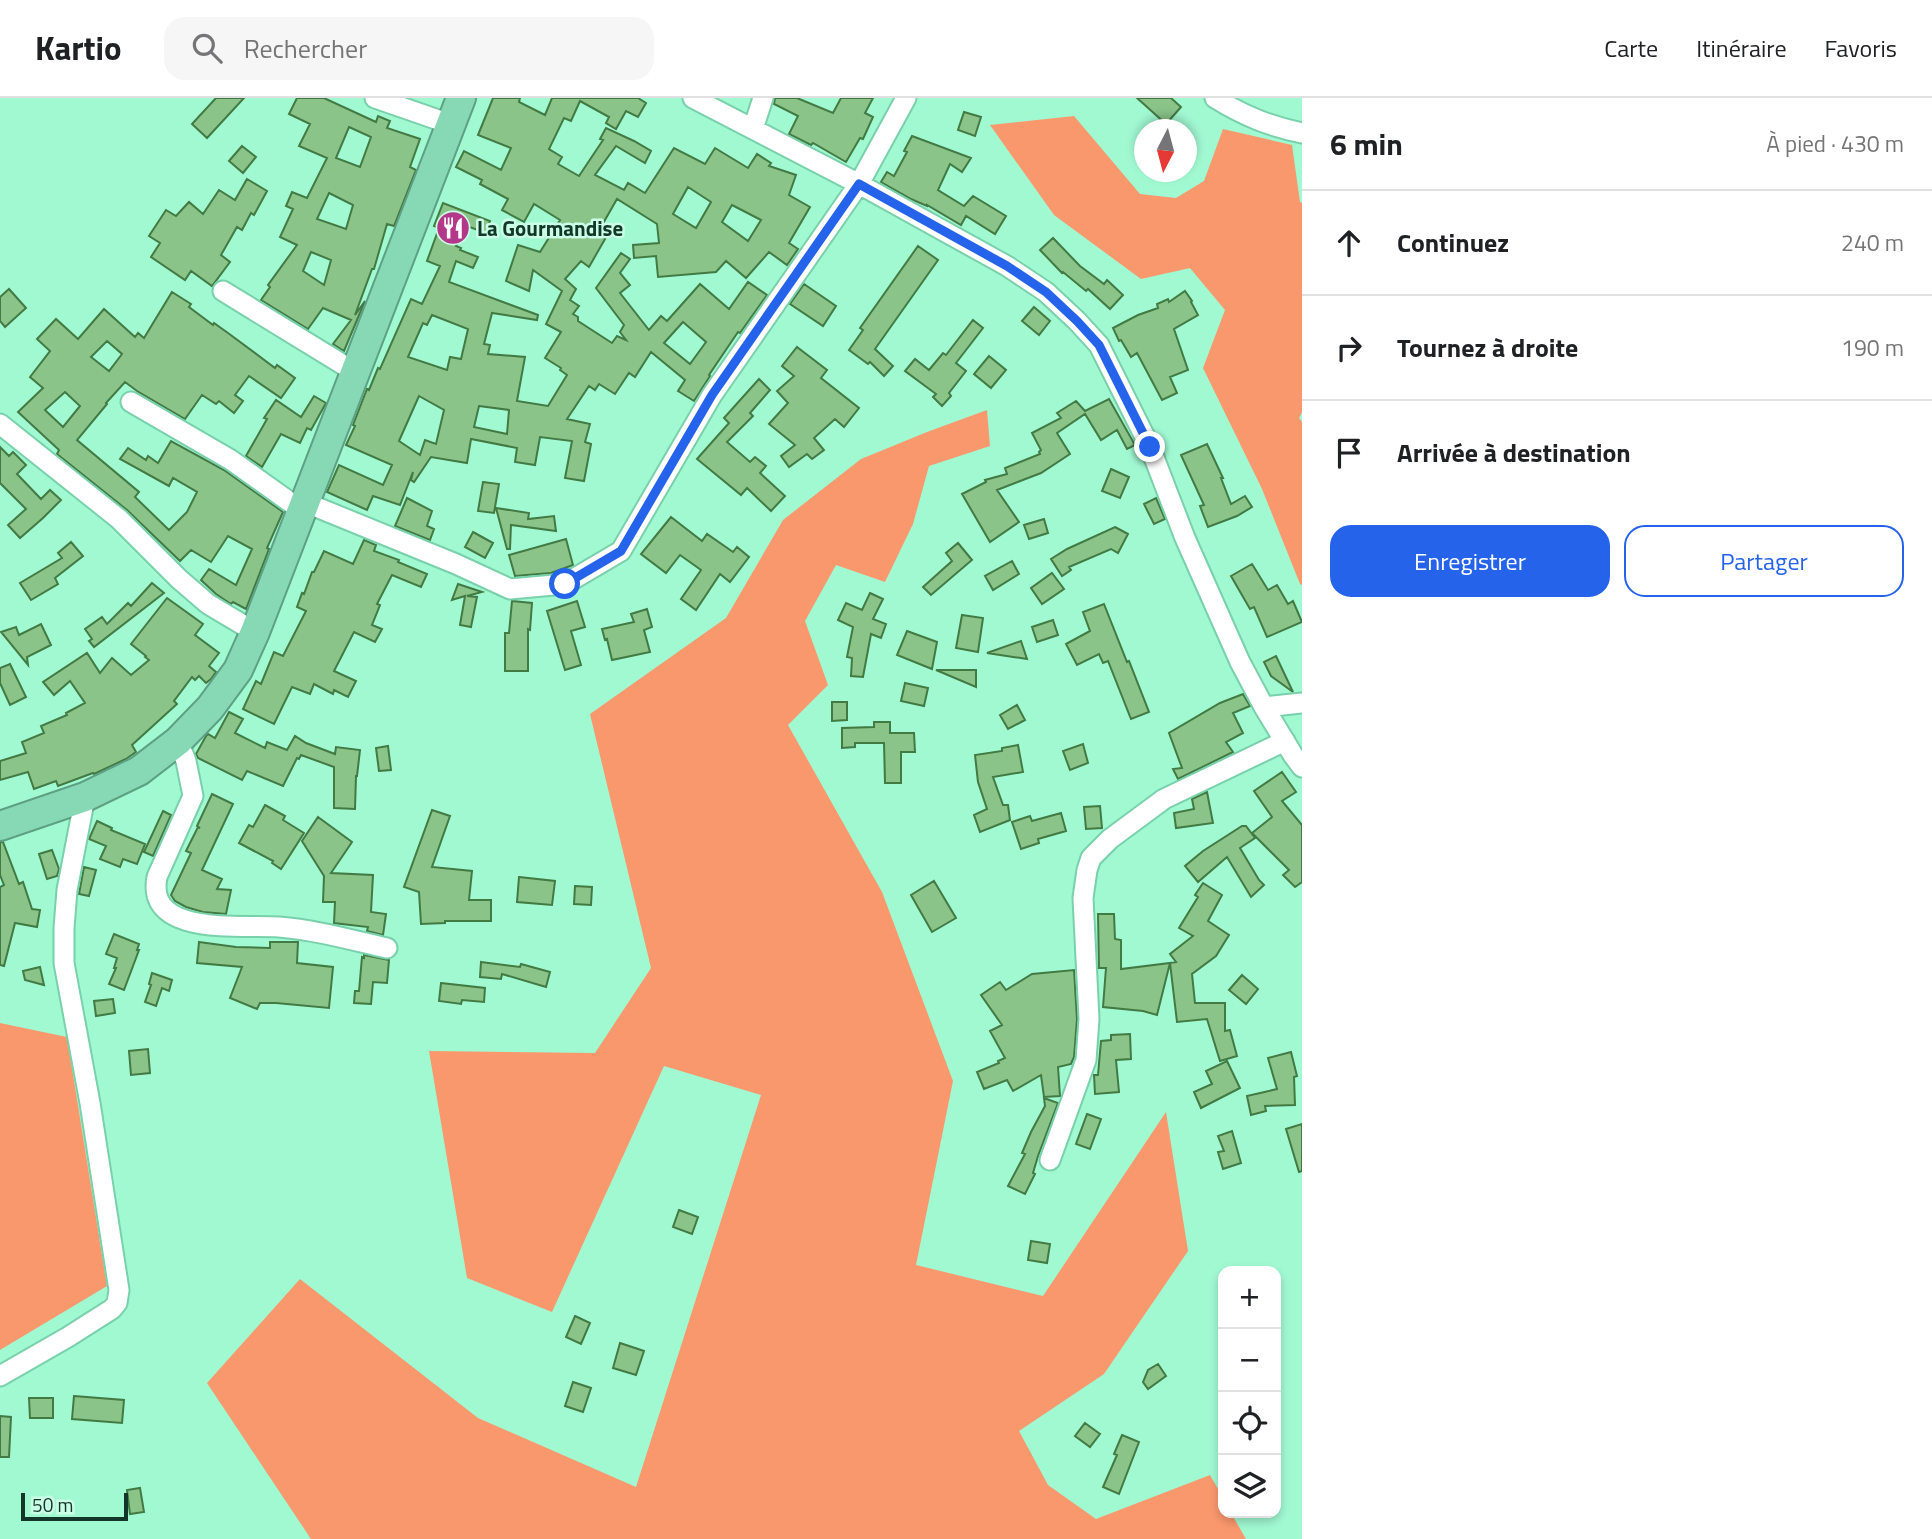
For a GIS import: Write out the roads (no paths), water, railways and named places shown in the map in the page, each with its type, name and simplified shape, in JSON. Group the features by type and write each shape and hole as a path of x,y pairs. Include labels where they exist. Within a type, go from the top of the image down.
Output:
{"highway":[{"path":"0,826 85,797 139,771 178,741 209,708 238,670 461,98"}],"street":[{"path":"375,98 450,124"},
{"path":"694,98 859,184 1007,266 1046,292 1099,345 1150,447 1185,538 1240,662 1264,707 1302,767"},
{"path":"753,129 763,98"},
{"path":"131,402 231,460 303,506 456,564 510,589 565,584 621,551 712,395 859,184 906,98"},
{"path":"1215,98 1238,113 1272,126 1302,132"},
{"path":"223,292 355,372"},
{"path":"0,424 119,519 208,604 255,632"},
{"path":"1264,707 1302,704"},
{"path":"178,741 186,761 193,796 157,877 155,887 163,907 172,915 196,923 218,927 279,927 323,933 387,948"},
{"path":"1050,1160 1086,1060 1089,1019 1083,898 1091,858 1110,839 1164,799 1286,741"},
{"path":"0,1376 112,1309 117,1303 119,1290 90,1103 64,963 67,890 85,797"}],"place":[{"name":"La Gourmandise","path":"453,228"}]}
